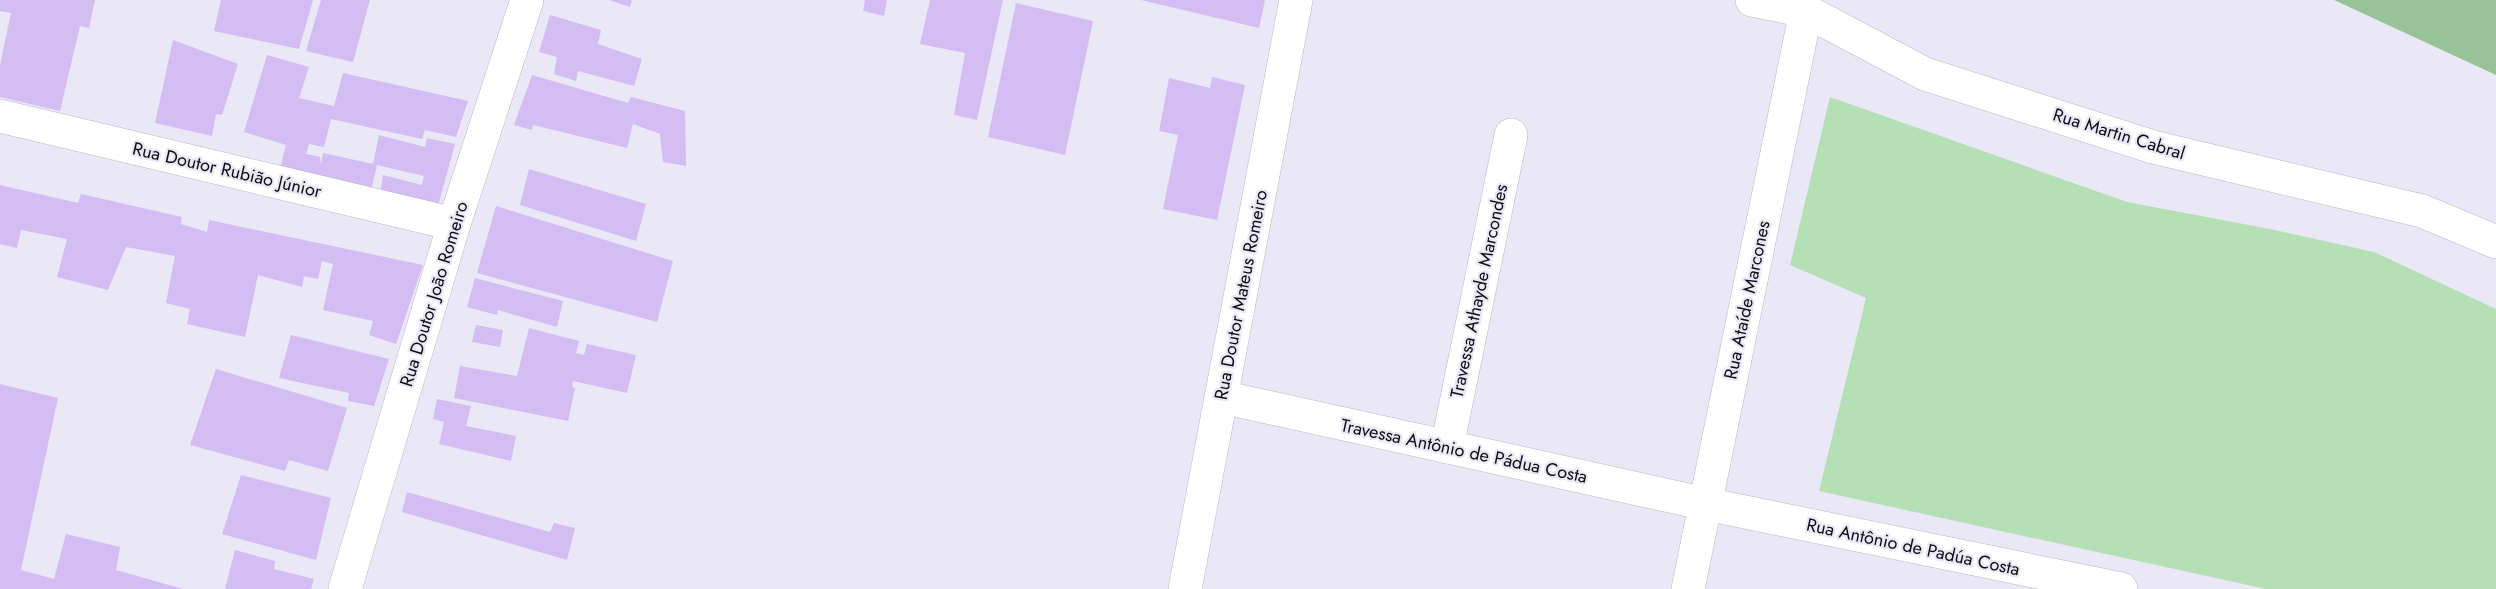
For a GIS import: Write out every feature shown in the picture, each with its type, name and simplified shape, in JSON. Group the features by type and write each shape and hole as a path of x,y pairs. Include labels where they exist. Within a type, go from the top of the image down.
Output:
{"street":[{"name":"Rua Doutor João Romeiro","path":"345,589 454,224 527,0"},
{"name":"Rua Doutor Mateus Romeiro","path":"1185,589 1296,0"},
{"name":"Rua Martin Cabral","path":"1752,0 1806,11 1925,74 2153,147 2422,211 2496,242"},
{"name":"Rua Ataíde Marcones","path":"1688,589 1806,11"},
{"name":"Rua Doutor Rubião Júnior","path":"0,116 454,224"},
{"name":"Travessa Athayde Marcondes","path":"1447,447 1511,135"},
{"name":"Travessa Antônio de Pádua Costa","path":"1222,398 1706,504"},
{"name":"Rua Antônio de Padúa Costa","path":"1706,504 2121,589"}],"green space":[{"path":"2334,0 2496,0 2496,75"},
{"path":"1830,97 2127,202 2270,229 2374,252 2496,309 2496,589 2266,589 1819,491 1866,298 1790,265"}],"building":[{"path":"0,0 95,0 89,28 80,26 60,111 0,97 0,65 11,13 0,11"},
{"path":"221,0 313,0 299,49 214,31"},
{"path":"321,0 370,0 353,62 306,51"},
{"path":"609,0 632,0 630,7"},
{"path":"865,0 887,0 884,16 863,11"},
{"path":"930,0 1003,0 977,120 954,115 965,53 920,44"},
{"path":"1141,0 1265,0 1259,28"},
{"path":"1016,3 1093,21 1065,155 988,137"},
{"path":"550,15 601,30 598,44 642,59 634,86 578,71 576,81 554,74 557,57 539,52"},
{"path":"173,40 238,64 222,115 216,114 212,136 155,123"},
{"path":"267,55 309,67 299,98 334,106 343,73 468,101 456,137 425,130 422,139 331,119 324,147 309,144 306,154 320,157 321,165 323,153 373,164 379,135 425,147 427,138 455,144 436,213 379,201 383,175 422,185 424,176 377,165 369,199 278,177 286,145 244,132"},
{"path":"532,75 628,103 631,97 685,111 686,166 663,162 660,134 633,124 627,148 533,125 532,130 514,125"},
{"path":"1212,77 1245,85 1217,220 1163,209 1178,135 1159,131 1169,78 1210,88"},
{"path":"529,169 646,204 636,241 520,205"},
{"path":"0,185 78,203 81,194 182,217 181,224 207,232 209,220 423,265 396,344 369,335 373,321 323,310 333,264 322,261 318,279 304,276 302,287 258,275 245,337 187,324 190,309 166,303 175,256 126,247 108,290 57,277 67,239 21,230 17,248 0,244"},
{"path":"496,206 673,261 657,322 477,273"},
{"path":"475,278 563,301 557,327 498,310 497,315 467,307"},
{"path":"476,325 503,330 500,347 472,342"},
{"path":"529,328 579,341 576,353 584,355 587,344 636,355 627,393 573,381 572,387 575,388 568,421 454,398 460,366 517,376"},
{"path":"291,335 389,359 374,406 348,401 349,393 279,378"},
{"path":"216,369 347,408 328,471 289,460 285,471 190,445"},
{"path":"0,384 58,398 21,570 54,579 66,534 120,547 116,570 183,589 0,589"},
{"path":"437,399 471,406 466,426 516,436 511,461 439,444 444,422 433,419"},
{"path":"241,475 331,498 316,560 222,534"},
{"path":"407,492 550,532 554,523 575,528 567,560 402,512"},
{"path":"235,550 275,561 274,569 314,579 311,589 225,589"}]}
